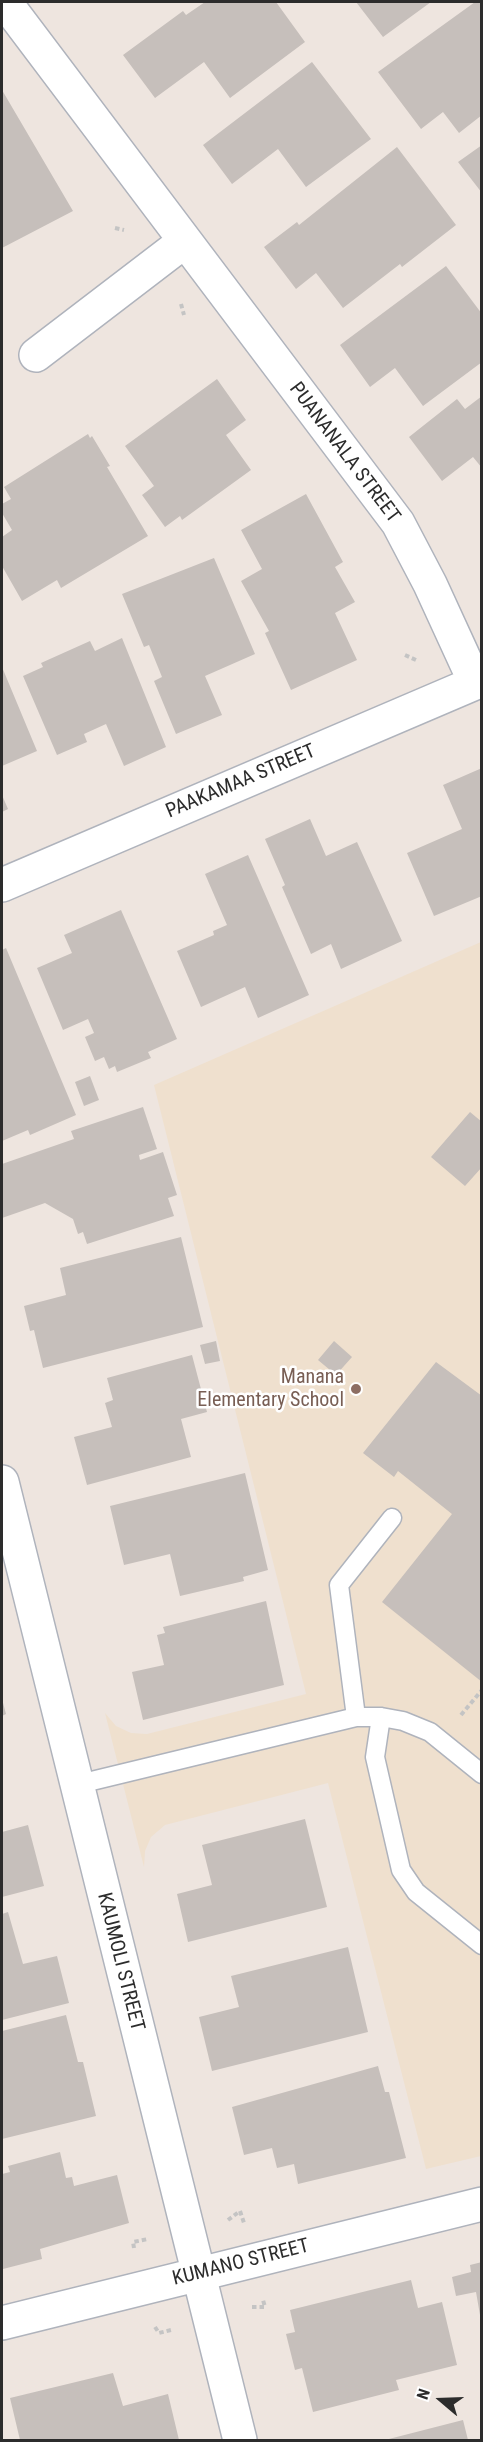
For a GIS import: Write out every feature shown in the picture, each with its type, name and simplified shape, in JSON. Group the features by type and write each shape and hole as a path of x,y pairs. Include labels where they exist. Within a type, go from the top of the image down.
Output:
{"street":[{"name":"PUANANALA STREET","path":"5,2 398,523 478,681"},
{"path":"36,355 185,241"},
{"name":"PAAKAMAA STREET","path":"2,885 478,681"},
{"name":"KAUMOLI STREET","path":"2,1482 75,1785 240,2440"},
{"name":"KUMANO STREET","path":"2,2323 482,2204"}],"lane":[{"path":"356,1717 339,1585 392,1518"},
{"path":"75,1785 356,1717 381,1717 403,1721 430,1732 482,1774"},
{"path":"381,1717 375,1757 401,1870 416,1892 482,1945"}],"path":[{"path":"115,228 124,230"},
{"path":"181,304 184,315"},
{"path":"405,655 416,660"},
{"path":"461,1716 482,1690"},
{"path":"228,2220 240,2211 245,2226"},
{"path":"135,2255 134,2241 148,2239"},
{"path":"252,2307 265,2307 262,2294"},
{"path":"152,2321 159,2333 171,2330"}],"shaded area":[{"name":"Manana Elementary School","path":"481,942 481,2156 426,2169 328,1783 165,1825 151,1837 145,1851 144,1867 105,1713 116,1726 131,1733 147,1734 306,1694 154,1085"}],"building":[{"path":"205,2 276,2 305,42 230,98 204,62 155,98 123,55 183,11 186,15"},
{"path":"356,2 431,2 383,37"},
{"path":"475,2 482,2 482,115 459,133 443,112 421,129 378,72"},
{"path":"312,62 371,139 306,187 278,149 232,184 203,145"},
{"path":"2,90 73,211 2,248"},
{"path":"482,145 482,193 458,162"},
{"path":"397,147 456,225 402,267 400,264 343,308 316,273 296,289 264,247 297,222 299,225"},
{"path":"446,266 482,314 482,362 423,406 395,368 370,387 340,345"},
{"path":"217,379 246,420 226,435 251,470 182,520 180,516 165,527 142,495 154,486 125,446"},
{"path":"482,396 482,468 473,457 442,481 409,437 457,399 465,409"},
{"path":"88,434 90,438 92,436 110,466 107,467 148,536 61,588 57,580 22,601 2,566 2,537 12,530 2,513 2,504 11,499 4,487"},
{"path":"306,494 343,562 335,567 355,602 335,613 357,660 291,690 265,633 269,631 241,581 262,569 241,530"},
{"path":"214,558 255,654 205,676 222,715 176,734 154,681 162,677 149,645 144,647 122,594"},
{"path":"122,638 166,747 124,766 106,724 84,734 87,742 57,755 23,676 43,667 41,663 90,641 95,651"},
{"path":"2,667 37,751 2,766"},
{"path":"482,768 482,896 434,916 407,853 462,829 443,785"},
{"path":"2,795 8,809 2,812"},
{"path":"310,819 326,856 357,842 402,941 341,969 331,944 311,954 282,887 285,885 265,839"},
{"path":"248,855 309,995 258,1018 245,987 201,1007 177,951 214,935 213,931 227,925 205,874"},
{"path":"121,910 177,1039 148,1052 151,1058 117,1072 115,1066 109,1069 104,1057 95,1061 85,1037 94,1033 88,1019 63,1030 37,968 72,953 64,935"},
{"path":"6,948 76,1115 30,1135 28,1130 2,1141 2,950"},
{"path":"90,1076 99,1100 84,1106 75,1082"},
{"path":"143,1107 157,1149 139,1155 140,1160 163,1152 177,1195 168,1198 174,1216 87,1244 83,1232 78,1234 73,1219 45,1203 2,1218 2,1164 74,1139 71,1131"},
{"path":"470,1112 482,1122 482,1167 465,1186 431,1157"},
{"path":"181,1237 203,1327 43,1368 34,1330 30,1331 24,1306 66,1295 60,1268"},
{"path":"216,1341 220,1361 205,1364 200,1345"},
{"path":"334,1341 352,1357 336,1375 318,1360"},
{"path":"192,1355 207,1412 181,1419 191,1457 87,1485 74,1437 112,1427 105,1403 113,1400 107,1378"},
{"path":"436,1362 482,1396 482,1682 382,1602 452,1514 398,1471 394,1477 363,1453"},
{"path":"245,1473 268,1570 243,1577 244,1581 180,1596 170,1554 124,1565 110,1506"},
{"path":"266,1601 284,1685 143,1720 132,1672 164,1665 157,1635 165,1633 163,1627"},
{"path":"2,1699 6,1714 2,1716"},
{"path":"305,1819 327,1907 188,1942 177,1894 212,1885 202,1845"},
{"path":"28,1825 44,1886 2,1897 2,1832"},
{"path":"8,1912 23,1964 57,1956 69,2003 2,2020 2,1914"},
{"path":"348,1947 368,2032 212,2071 199,2017 239,2007 231,1976"},
{"path":"66,2015 78,2062 83,2062 96,2116 2,2139 2,2031"},
{"path":"378,2066 385,2092 389,2092 406,2158 298,2184 294,2164 277,2168 272,2148 244,2155 232,2107"},
{"path":"60,2152 66,2178 72,2177 74,2186 117,2175 129,2223 40,2249 42,2259 3,2269 2,2174 10,2172 8,2166"},
{"path":"482,2262 482,2315 480,2315 476,2292 456,2296 452,2277 471,2272 470,2265"},
{"path":"411,2280 418,2308 442,2302 457,2365 396,2380 399,2390 313,2412 302,2368 295,2370 286,2334 295,2332 290,2310"},
{"path":"113,2373 123,2406 168,2394 179,2440 20,2440 10,2398"},
{"path":"463,2420 468,2440 385,2440"}],"place":[{"name":"Manana Elementary School","path":"356,1389"}]}
